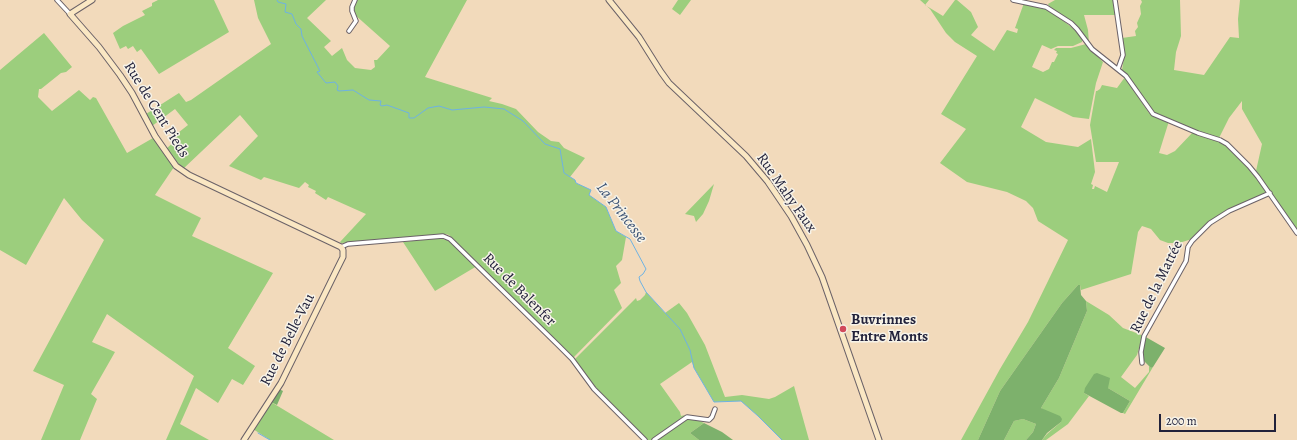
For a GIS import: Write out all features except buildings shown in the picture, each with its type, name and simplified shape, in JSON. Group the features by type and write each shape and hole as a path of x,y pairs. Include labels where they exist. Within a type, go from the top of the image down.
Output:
{"street":[{"name":"Rue de Cent Pieds","path":"57,0 99,47 120,75 132,93 158,142 170,160 180,170 341,247"},
{"path":"70,14 92,0"},
{"path":"349,31 355,24 356,19 352,13 352,7 355,0"},
{"name":"Rue Mahy Faux","path":"609,0 639,37 669,83 746,156 768,182 791,216 822,277 879,440"},
{"path":"1013,0 1041,5 1060,15 1077,29 1092,49 1130,80 1153,114 1198,133 1223,141 1249,166 1270,193 1297,233"},
{"path":"1115,0 1123,55 1118,69"},
{"name":"Rue de la Mattée","path":"1142,363 1141,352 1144,336 1186,261 1188,247 1192,241 1210,223 1229,211 1270,193"},
{"name":"Rue de Balenfer","path":"341,247 348,244 443,236 452,240 559,346 572,360 594,389 645,440"},
{"name":"Rue de Belle-Vau","path":"244,440 281,383 337,269 343,253 341,247"},
{"path":"654,440 686,417 692,416 706,421 709,420 715,409"}],"green space":[{"path":"158,0 214,0 229,32 159,74 141,49 137,52 133,46 128,49 126,46 120,49 113,33 145,15 142,11 152,6 152,3"},
{"path":"254,0 326,0 307,18 331,41 324,47 332,56 342,48 347,60 355,68 371,70 375,67 374,60 377,60 390,46 354,14 353,9 356,0 467,0 425,77 492,98 489,101 516,109 538,132 551,141 559,142 564,148 585,158 570,177 575,180 576,183 591,190 589,195 606,207 616,231 626,237 622,260 616,266 621,283 614,290 622,308 574,357 572,357 449,235 446,234 404,239 341,243 340,242 366,214 328,197 326,200 315,193 316,191 308,187 309,185 305,182 299,188 264,177 261,180 229,166 258,136 240,115 183,169 166,149 176,140 174,136 188,125 175,109 152,126 146,114 179,93 186,102 191,100 271,44 258,18"},
{"path":"678,0 691,0 680,15 672,9"},
{"path":"920,0 929,0 925,5"},
{"path":"955,0 957,0 971,12 978,27 971,35 994,51 1007,30 1017,33 1018,29 1015,28 1024,3 1052,12 1075,30 1082,39 1082,42 1073,46 1058,46 1051,49 1042,45 1032,67 1043,72 1049,69 1052,62 1054,62 1058,54 1056,53 1057,51 1054,50 1056,48 1071,48 1086,44 1103,62 1096,83 1089,119 1073,117 1035,98 1021,127 1046,142 1078,147 1091,139 1095,172 1091,184 1093,185 1092,189 1094,189 1095,186 1107,192 1119,162 1096,162 1090,125 1096,91 1100,89 1102,85 1117,88 1125,77 1149,113 1158,118 1169,121 1159,153 1167,155 1175,151 1193,132 1215,140 1228,147 1256,177 1265,190 1265,193 1259,197 1232,208 1204,227 1192,239 1179,243 1168,243 1160,240 1151,229 1142,226 1138,232 1131,274 1081,290 1080,285 1078,285 1062,303 1000,391 978,440 961,440 1028,322 1068,240 1038,221 1033,208 1026,201 1007,192 967,182 940,163 966,129 941,114 977,56 955,42 946,33 927,6 943,16"},
{"path":"1055,0 1114,0 1116,15 1084,15 1088,30 1089,43 1076,25 1049,6 1048,4"},
{"path":"1141,0 1180,0 1181,36 1176,52 1174,70 1204,75 1230,37 1239,38 1238,19 1240,0 1297,0 1297,231 1256,171 1262,144 1242,109 1242,101 1229,118 1219,138 1155,113 1122,70 1124,58 1122,38 1136,36 1135,31 1138,27 1137,23 1141,14"},
{"path":"44,33 72,67 39,89 38,97 52,111 79,90 90,100 93,97 96,98 127,153 153,138 174,167 155,195 201,218 192,236 273,273 228,348 255,366 243,385 232,379 218,403 196,388 180,424 209,440 166,440 194,376 107,314 92,342 115,352 91,394 97,399 80,440 41,440 64,385 33,371 104,240 82,220 64,198 26,265 0,250 0,70"},
{"path":"714,184 703,214 696,222 694,216 685,214"},
{"path":"439,238 450,241 477,266 435,291 403,242"},
{"path":"1078,285 1080,285 1081,295 1086,301 1087,311 1059,378 1041,408 1060,416 1062,419 1061,422 1047,433 1042,440 1026,440 1033,432 1036,424 1023,419 1014,421 1004,440 978,440 1000,391 1062,303"},
{"path":"646,292 665,313 679,303 687,313 705,345 725,397 742,395 769,399 794,386 809,440 782,440 741,401 714,402 692,362 660,384 680,412 681,416 685,415 652,440 646,440 594,388 575,359 636,298 637,301 640,300"},
{"path":"1086,301 1109,315 1123,328 1144,336 1142,345 1140,345 1137,355 1121,377 1135,388 1149,372 1149,366 1151,368 1153,367 1125,414 1123,413 1130,401 1108,388 1084,393 1089,396 1068,424 1046,440 1042,440 1061,422 1041,408 1059,378 1087,311"},
{"path":"1144,336 1165,348 1151,368 1142,359"},
{"path":"1097,373 1110,378 1108,388 1130,401 1123,413 1084,393 1085,388 1094,374"},
{"path":"279,389 283,391 277,405 271,402"},
{"path":"271,402 334,440 270,440 253,429"},
{"path":"690,418 704,423 690,433 699,440 656,440 685,419"},
{"path":"1023,419 1036,424 1033,432 1026,440 1004,440 1014,421"},
{"path":"704,423 722,432 733,440 699,440 690,433"}],"waterway":[{"name":"La Princesse","path":"277,0 278,2 286,4 285,12 292,14 296,24 301,29 302,36 320,71 317,72 326,83 335,82 338,86 337,90 353,90 369,100 381,101 380,105 382,106 387,105 409,113 409,118 414,118 428,108 439,106 452,110 484,107 504,109 523,121 545,144 560,149 564,173 575,180 576,183 591,190 589,195 606,207 616,231 630,239 646,269 639,277 640,281 646,292 680,329 690,350 694,368 714,402 741,401 782,440"},
{"path":"258,433 270,440"}],"place":[{"name":"Buvrinnes Entre Monts","path":"843,329"}]}
